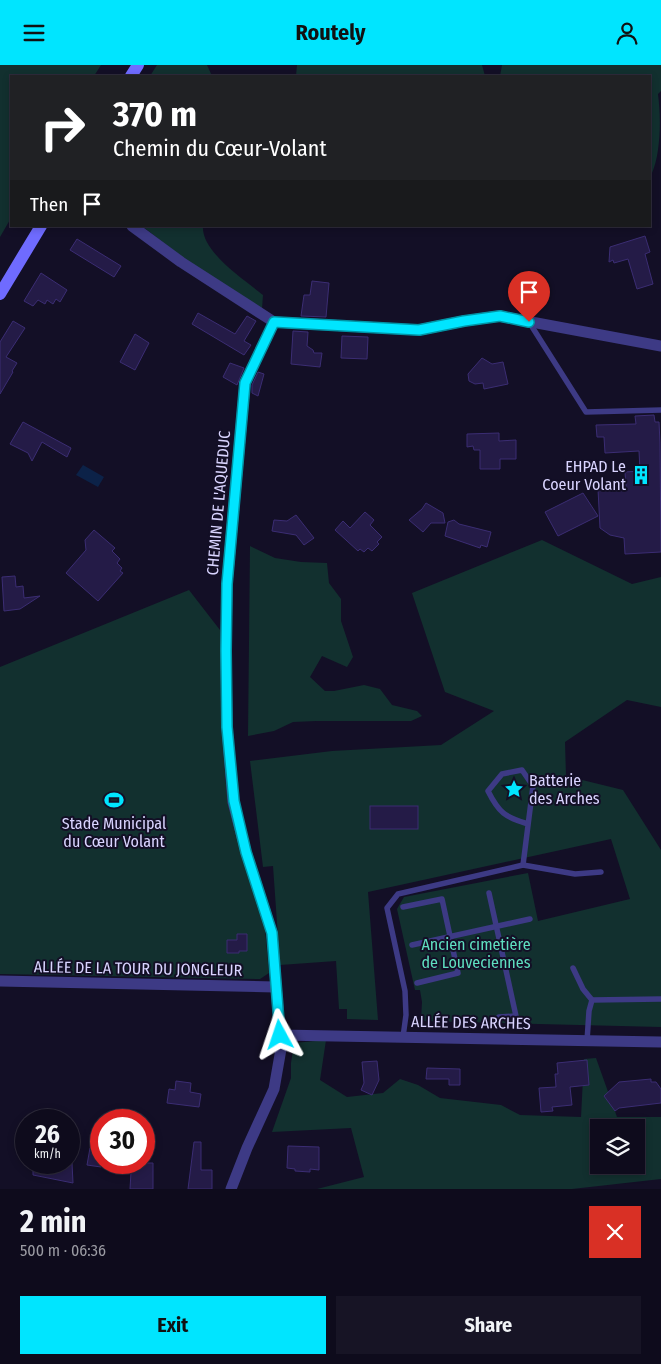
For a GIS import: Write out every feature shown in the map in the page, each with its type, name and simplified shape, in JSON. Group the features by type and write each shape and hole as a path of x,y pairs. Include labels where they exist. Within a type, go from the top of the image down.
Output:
{"main road":[{"path":"0,294 40,227"}],"street":[{"path":"133,227 181,262 274,322 419,330 500,316 661,346"},
{"name":"CHEMIN DE L'AQUEDUC","path":"232,1189 247,1148 274,1089 281,1049 272,933 246,852 234,801 227,727 226,651 227,584 245,383 274,322"},
{"name":"ALLÉE DE LA TOUR DU JONGLEUR","path":"0,981 276,987"},
{"name":"ALLÉE DES ARCHES","path":"280,1035 661,1042"}],"lane":[{"path":"529,322 586,412 661,410"},
{"path":"523,865 533,786 522,770 502,774 488,791 496,808 514,820 528,824"},
{"path":"403,1037 406,1015 405,991 387,907 398,894 523,865 575,874 601,871"},
{"path":"489,893 516,1016 499,1017"},
{"path":"403,907 442,899 458,973 417,983"},
{"path":"412,945 530,919"},
{"path":"573,968 583,989 592,1000"},
{"path":"592,1000 661,999"},
{"path":"587,1041 589,1011 592,1000"}],"green space":[{"path":"0,65 101,65 95,75 10,75 10,220 0,237"},
{"path":"157,65 207,65 212,75 151,75"},
{"path":"297,65 482,65 485,75 393,74 296,75"},
{"path":"502,65 661,65 661,91 658,94 660,113 659,145 652,173 651,75 500,75"},
{"path":"143,227 203,227 204,236 216,255 263,295 262,309 182,257"},
{"name":"Ancien cimetière de Louveciennes","path":"542,540 632,584 661,577 661,707 627,700 565,742 566,776 623,790 661,850 661,1027 421,1021 422,1002 420,990 415,990 397,909 404,897 528,873 538,921 630,899 611,839 368,892 378,1020 347,1019 347,1009 339,1009 336,961 280,965 273,866 263,867 250,761 332,751 441,745 494,711 445,692 412,593"},
{"path":"250,546 275,558 327,563 329,583 341,599 341,621 353,657 347,667 322,656 310,677 325,691 364,685 380,689 392,705 417,711 422,716 411,721 293,722 274,731 248,736"},
{"name":"Stade Municipal du Cœur Volant","path":"189,590 220,630 221,719 226,784 232,817 265,929 269,973 260,979 0,974 0,667"},
{"path":"326,1040 320,1080 347,1097 383,1093 400,1079 418,1085 440,1098 501,1105 520,1115 581,1117 584,1059 596,1058 617,1117 661,1117 661,1179 572,1189 317,1189 364,1177 351,1128 272,1132 291,1078 294,1043"}],"water":[{"path":"83,465 104,477 98,487 76,475"}],"building":[{"path":"645,236 650,252 645,254 653,284 637,289 628,259 614,263 613,260 609,262 610,247"},
{"path":"77,239 121,266 114,277 70,250"},
{"path":"41,273 67,290 60,302 56,299 53,304 47,300 45,304 38,300 33,306 24,301"},
{"path":"312,281 329,283 326,317 301,316 304,295 310,295"},
{"path":"198,313 235,334 247,316 256,321 244,341 251,345 244,355 192,324"},
{"path":"13,321 25,328 6,357 17,363 0,394 0,342"},
{"path":"293,331 308,332 307,346 314,353 322,353 320,367 291,364"},
{"path":"135,334 149,343 135,370 120,362"},
{"path":"342,336 368,337 367,359 341,358"},
{"path":"482,358 492,364 503,362 508,384 484,389 483,383 475,384 469,381 468,374"},
{"path":"230,363 244,368 237,385 223,377"},
{"path":"258,372 264,374 258,396 252,393 252,385"},
{"name":"EHPAD Le Coeur Volant","path":"654,415 655,422 659,422 661,552 625,554 624,538 610,535 600,528 598,489 626,487 625,472 640,471 639,451 605,453 604,437 597,437 596,425 636,424 635,416"},
{"path":"23,422 71,448 67,457 42,442 32,461 28,453 10,444"},
{"path":"499,433 499,441 516,440 516,459 500,459 500,469 480,469 480,450 474,450 473,446 467,447 467,434"},
{"path":"583,493 598,516 558,536 545,512"},
{"path":"426,503 443,513 445,523 431,523 423,532 409,520"},
{"path":"365,512 374,520 370,525 382,537 377,542 379,544 372,551 368,548 364,552 360,549 358,551 335,530 343,521 350,528"},
{"path":"296,515 314,538 304,545 296,535 272,531 274,520 287,521"},
{"path":"454,520 459,524 491,532 487,547 481,545 480,548 445,536 448,522"},
{"path":"94,530 115,548 112,551 120,559 117,563 122,568 120,571 123,573 98,601 66,573 86,550 85,540"},
{"path":"15,576 16,587 23,586 24,598 40,596 20,609 4,611 2,577"},
{"path":"370,806 418,806 418,829 370,829"},
{"path":"237,934 247,934 247,951 227,953 227,940 237,940"},
{"path":"587,1060 589,1085 570,1087 572,1105 552,1107 553,1111 541,1112 539,1088 556,1087 555,1074 558,1074 557,1063"},
{"path":"377,1061 379,1080 372,1095 361,1090 364,1083 362,1062"},
{"path":"427,1068 460,1069 460,1085 449,1085 449,1079 426,1079"},
{"path":"651,1079 651,1082 656,1082 661,1089 661,1103 619,1108 615,1111 604,1096 619,1082"},
{"path":"176,1081 191,1083 190,1092 201,1094 199,1107 167,1103 169,1089 175,1090"},
{"path":"194,1142 201,1142 201,1170 212,1170 212,1189 188,1189"},
{"path":"288,1146 319,1147 319,1170 310,1169 310,1172 295,1171 295,1169 287,1168"},
{"path":"90,1148 90,1165 87,1165"},
{"path":"73,1174 73,1183 33,1175"},
{"path":"131,1174 153,1174 153,1189 130,1189"}],"place":[{"name":"EHPAD Le Coeur Volant","path":"641,475"},
{"name":"Batterie des Arches","path":"514,789"},
{"name":"Stade Municipal du Cœur Volant","path":"114,800"}],"route":[{"path":"280,1035 272,933 246,852 234,801 227,727 227,584 245,383 274,322 419,330 500,316 529,322"}]}
